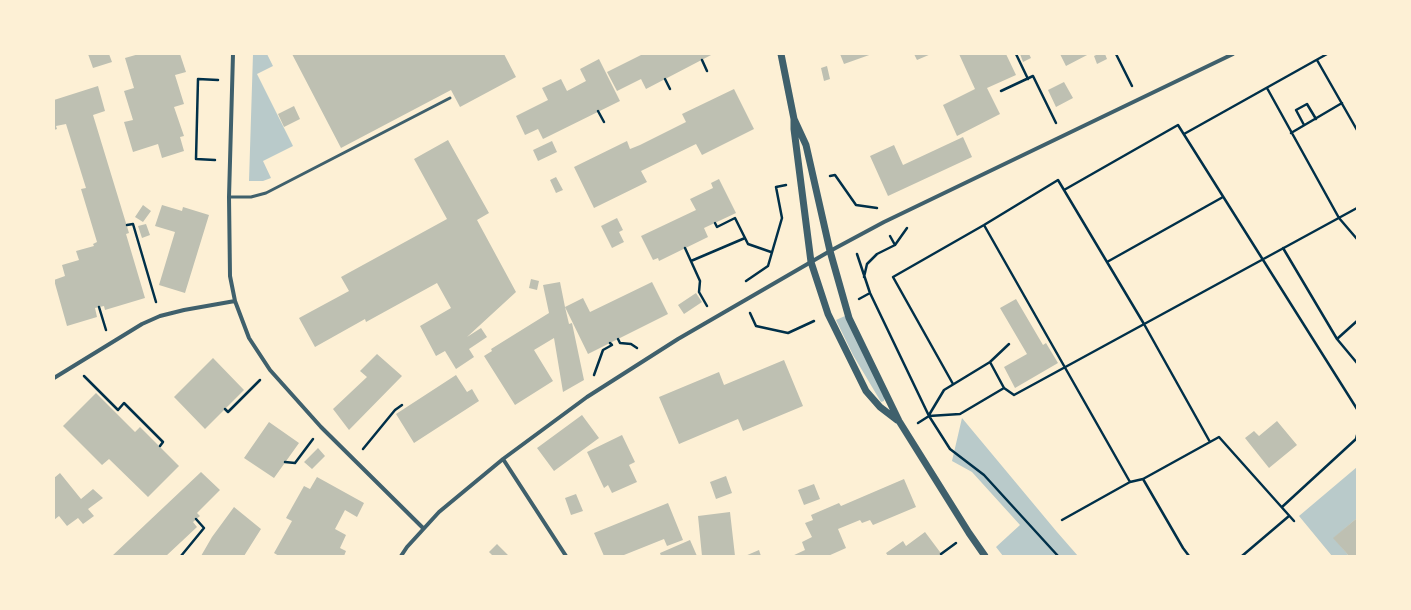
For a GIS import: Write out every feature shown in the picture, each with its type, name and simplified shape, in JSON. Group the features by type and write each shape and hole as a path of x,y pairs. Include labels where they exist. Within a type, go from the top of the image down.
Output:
{"street":[{"path":"233,54 229,197 230,276 235,301 249,338 270,370 321,427 423,528"},
{"path":"781,54 794,119 812,262 828,314 866,391 880,407 899,421"},
{"path":"401,556 406,547 423,528 457,496 503,459 587,397 714,318 830,251 893,218 1233,54"},
{"path":"794,119 806,145 830,251 849,318 899,421 969,534 985,556"},
{"path":"54,378 142,324 160,316 235,301"},
{"path":"503,459 566,556"}],"lane":[{"path":"229,197 251,197 266,193 450,98"}],"path":[{"path":"1016,54 1028,79"},
{"path":"1116,54 1138,99"},
{"path":"1184,134 1327,54"},
{"path":"702,60 707,71"},
{"path":"1317,60 1357,130"},
{"path":"1001,91 1033,76 1062,136"},
{"path":"230,160 196,159 198,79 232,80"},
{"path":"665,79 670,89"},
{"path":"1267,88 1338,218 1357,239"},
{"path":"1291,133 1342,103"},
{"path":"1304,125 1296,110 1307,104 1316,119"},
{"path":"598,111 604,122"},
{"path":"1064,190 1178,125 1357,409"},
{"path":"953,384 893,276 1058,180 1144,324 1210,442"},
{"path":"1107,262 1223,197"},
{"path":"990,362 1004,388 1014,395 1357,208"},
{"path":"715,223 716,227 735,218 748,244 772,252"},
{"path":"127,225 134,224 160,316"},
{"path":"984,224 1130,482"},
{"path":"691,261 745,238"},
{"path":"864,277 867,264 877,254 895,245"},
{"path":"685,248 700,281 699,292 714,318"},
{"path":"1283,248 1337,339 1357,363"},
{"path":"870,294 929,416 950,449 984,475 1058,556"},
{"path":"99,307 110,344"},
{"path":"1337,339 1357,321"},
{"path":"618,339 620,343 631,344"},
{"path":"603,350 612,345 610,343"},
{"path":"905,431 929,416 944,390 990,362 1009,344"},
{"path":"74,366 117,411 124,403 163,442 160,446"},
{"path":"225,409 228,412 270,370"},
{"path":"929,416 960,414 1004,388"},
{"path":"354,460 395,410 402,405"},
{"path":"286,462 296,463 321,427"},
{"path":"1282,508 1356,439 1357,435"},
{"path":"1062,520 1130,482 1143,479 1220,437 1294,521"},
{"path":"1143,479 1189,556"},
{"path":"1242,556 1290,516"},
{"path":"181,556 204,528 196,519"}],"shaded area":[{"path":"253,54 267,54 273,66 257,74 293,146 263,161 271,178 263,181 249,181"},
{"path":"845,316 885,397 884,401 881,402 853,355 836,320"},
{"path":"962,418 1078,556 1003,556 996,547 1020,525 972,472 952,461"},
{"path":"1357,467 1357,518 1334,538 1349,556 1332,556 1299,516"}],"building":[{"path":"88,54 109,54 112,62 93,68"},
{"path":"139,54 180,54 186,72 175,75 184,104 174,107 184,136 180,137 184,151 162,158 158,144 133,152 124,122 133,120 124,91 134,88 125,58"},
{"path":"292,54 504,54 516,77 460,107 451,90 341,148"},
{"path":"643,54 713,54 646,89 641,79 617,91 607,72"},
{"path":"840,54 872,54 844,64"},
{"path":"914,54 931,54 917,60"},
{"path":"959,54 1006,54 1016,75 987,88 1000,114 957,136 943,105 975,89"},
{"path":"1020,54 1029,54 1031,58 1023,62"},
{"path":"1060,54 1089,54 1066,66"},
{"path":"1098,54 1105,54 1107,59 1097,64 1094,56"},
{"path":"599,59 620,101 543,139 538,129 525,135 516,116 548,100 542,88 561,79 567,91 586,81 580,69"},
{"path":"827,66 830,79 824,81 821,68"},
{"path":"1064,82 1073,98 1056,107 1048,90"},
{"path":"98,86 105,111 93,115 129,233 126,234 145,298 105,310 104,306 95,308 97,317 67,326 54,280 65,276 62,265 79,260 76,251 94,246 93,244 97,242 81,189 86,188 66,124 56,126 57,129 54,130 54,100"},
{"path":"734,89 754,129 702,155 696,144 641,171 647,182 594,208 574,167 627,141 630,149 640,145 686,122 682,114"},
{"path":"294,106 300,119 284,127 278,114"},
{"path":"963,137 972,157 888,196 870,156 894,145 903,165"},
{"path":"448,140 489,213 477,220 516,292 467,337 481,328 487,337 469,349 474,357 456,369 445,351 436,356 420,326 451,308 437,283 366,322 365,319 315,347 299,318 349,291 341,277 447,219 414,159"},
{"path":"552,141 557,152 538,161 533,150"},
{"path":"556,177 563,190 556,193 550,180"},
{"path":"719,179 736,213 704,228 708,237 659,261 658,258 653,260 641,236 696,210 690,199 713,188 711,183"},
{"path":"143,205 151,211 143,222 135,217"},
{"path":"162,205 182,211 183,207 209,215 185,293 159,285 175,232 155,226"},
{"path":"617,218 623,230 619,232 624,242 612,248 601,226"},
{"path":"146,224 150,235 142,238 138,226"},
{"path":"531,279 539,281 537,290 529,288"},
{"path":"560,282 569,324 572,323 584,380 563,392 554,338 534,350 553,381 515,405 484,356 492,351 491,349 549,313 543,285"},
{"path":"652,282 668,314 588,354 565,307 583,298 590,312"},
{"path":"696,293 702,302 684,314 678,305"},
{"path":"1016,299 1043,345 1046,343 1058,363 1015,388 1004,367 1027,354 1000,308"},
{"path":"377,354 402,376 349,430 333,409 367,377 360,371"},
{"path":"213,358 244,390 205,429 174,397"},
{"path":"784,360 803,406 743,431 738,419 679,444 659,397 719,372 724,385"},
{"path":"456,375 467,392 472,389 479,401 414,443 396,414"},
{"path":"96,393 135,432 140,427 179,466 148,497 109,459 102,465 63,426"},
{"path":"582,415 599,438 554,471 537,448"},
{"path":"1277,421 1297,445 1269,468 1245,438 1254,431 1259,436"},
{"path":"269,422 299,443 274,478 244,458"},
{"path":"622,435 635,462 629,465 637,482 612,493 608,485 604,488 587,452"},
{"path":"318,448 325,456 312,469 304,462"},
{"path":"201,472 220,490 197,513 200,516 193,522 197,527 166,556 112,556"},
{"path":"60,473 81,499 93,489 103,498 88,509 94,516 83,524 78,518 67,526 59,516 54,520 54,478"},
{"path":"726,476 732,493 716,499 710,482"},
{"path":"317,477 364,503 357,517 345,510 335,529 346,535 340,548 346,551 344,556 279,556 274,553 292,521 286,518 304,486 310,489"},
{"path":"904,479 916,507 873,525 870,520 862,523 860,520 838,529 846,548 828,556 792,556 805,550 802,542 812,537 805,523 813,520 811,515 839,503 841,506"},
{"path":"814,484 820,499 804,505 798,490"},
{"path":"576,494 583,511 571,515 565,498"},
{"path":"668,503 683,540 667,546 664,539 624,555 625,556 604,556 594,533"},
{"path":"234,507 261,529 244,556 201,556 212,537"},
{"path":"730,512 735,556 702,556 698,516"},
{"path":"1357,518 1357,556 1349,556 1333,538"},
{"path":"925,532 943,556 888,556 886,553 903,541 906,546"},
{"path":"690,540 697,556 661,556 660,553"},
{"path":"497,544 509,556 493,556 489,552"},
{"path":"759,550 761,556 745,556"}]}
